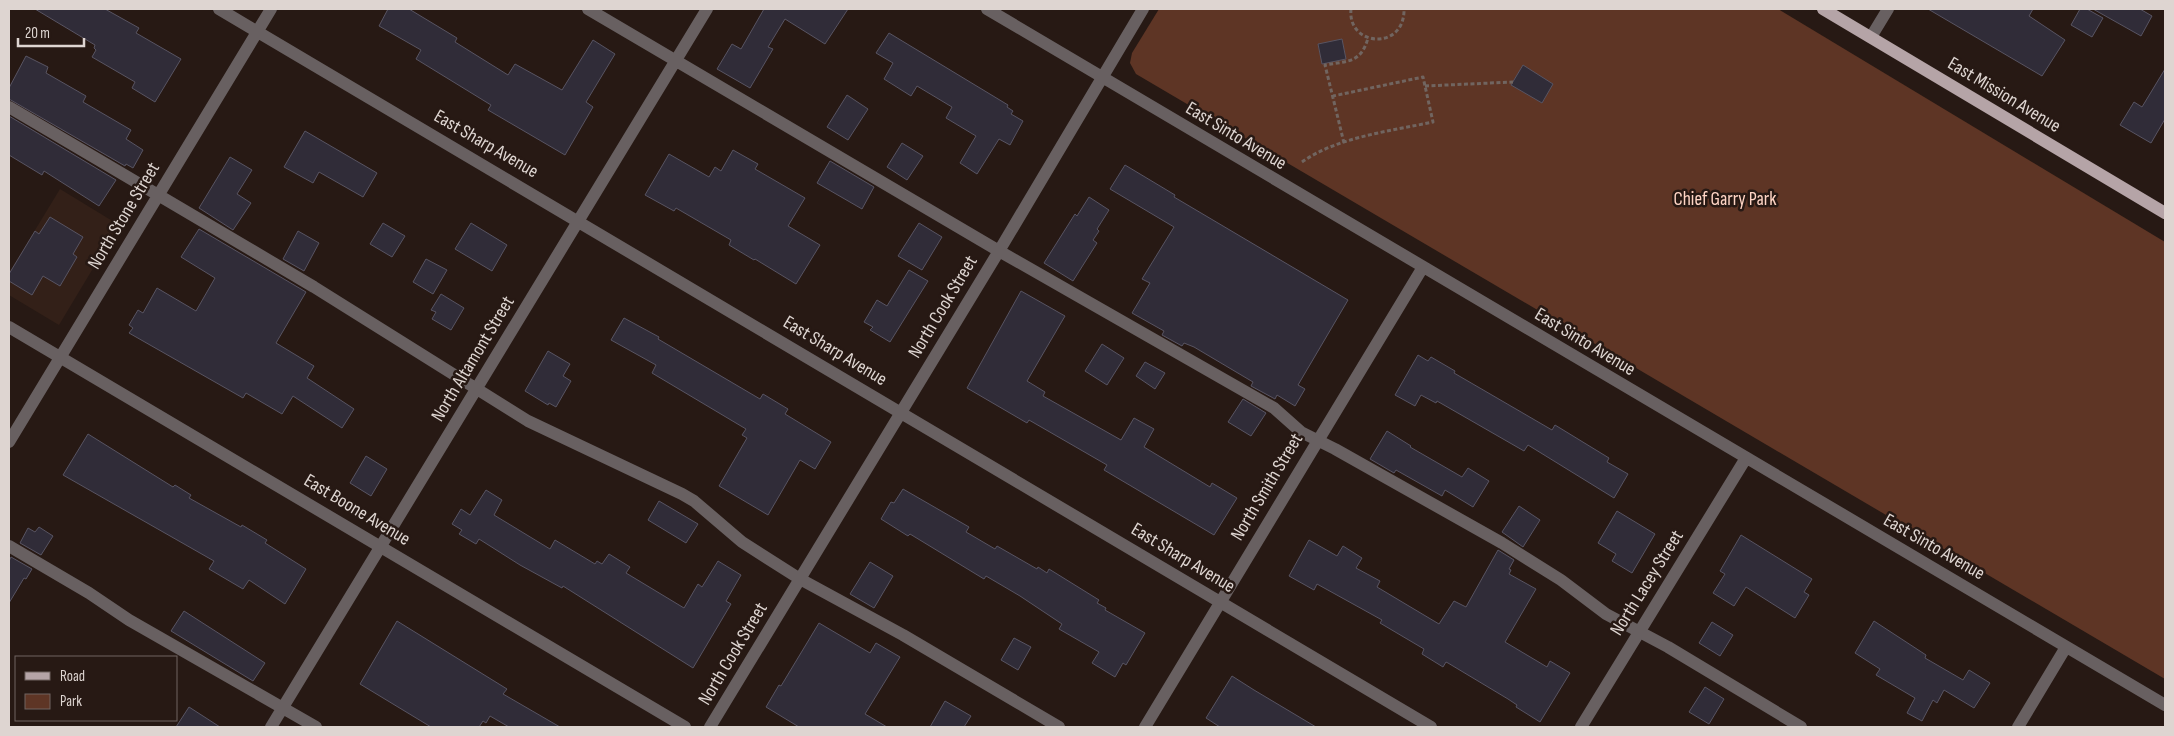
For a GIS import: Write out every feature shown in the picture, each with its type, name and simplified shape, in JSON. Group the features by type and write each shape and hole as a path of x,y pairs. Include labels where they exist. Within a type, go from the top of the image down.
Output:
{"main road":[{"name":"East Mission Avenue","path":"1823,9 2165,213"}],"street":[{"name":"East Sharp Avenue","path":"219,9 1431,727"},
{"name":"North Stone Street","path":"9,442 271,9"},
{"path":"588,9 999,251 1274,408 1301,432 1335,449 1502,544 1560,580 1606,614 1638,633 1668,647 1802,727"},
{"name":"North Altamont Street","path":"271,727 707,9"},
{"name":"East Sinto Avenue","path":"987,9 1422,268 2165,705"},
{"name":"North Cook Street","path":"710,727 999,251 1143,9"},
{"path":"1870,37 1888,9"},
{"path":"9,107 314,287 528,421 682,494 742,542 800,579 903,635 1059,727"},
{"name":"North Smith Street","path":"1146,727 1316,441 1422,268"},
{"name":"East Boone Avenue","path":"9,327 685,727"},
{"name":"North Lacey Street","path":"1581,727 1746,458"},
{"path":"9,546 89,593 155,636 316,727"},
{"path":"2018,727 2066,647"}],"path":[{"path":"1351,9 1352,22 1356,29 1368,38 1386,38 1394,34 1404,19 1404,9"},
{"path":"1344,143 1325,65 1357,58 1363,51 1368,38"},
{"path":"1302,162 1312,154 1344,143 1433,122 1423,77 1333,96"},
{"path":"1425,86 1513,82"}],"shaded area":[{"path":"60,189 119,225 59,325 9,295 9,273"}],"green space":[{"name":"Chief Garry Park","path":"1159,9 1778,9 2165,242 2165,679 1136,74 1130,63 1132,53"}],"building":[{"path":"35,9 105,9 139,28 136,33 181,59 155,102 132,88 135,82 92,57 96,50 94,48 95,45"},
{"path":"388,9 409,9 457,38 455,42 508,75 515,64 562,90 593,40 615,54 586,102 593,107 565,155 488,110 491,105 416,59 421,50 379,26"},
{"path":"764,9 848,9 825,44 785,19 768,47 773,49 750,88 717,69 732,44 741,49"},
{"path":"1928,9 2033,9 2029,16 2065,40 2042,76"},
{"path":"2080,9 2087,9 2103,18 2092,37 2071,25"},
{"path":"2093,9 2140,9 2152,16 2141,36"},
{"path":"889,33 1008,105 1007,107 1013,111 1011,114 1023,121 1010,145 999,139 977,174 960,163 976,136 946,118 952,107 917,86 911,96 884,79 893,63 876,53"},
{"path":"1342,39 1346,59 1322,64 1318,44"},
{"path":"26,56 48,67 46,73 86,96 83,102 131,130 126,139 143,150 133,168 126,164 125,166 9,99 9,88"},
{"path":"1523,65 1553,84 1542,103 1511,85"},
{"path":"2165,69 2165,119 2151,143 2120,125 2134,102 2142,107"},
{"path":"847,95 868,109 848,140 827,127"},
{"path":"9,116 116,180 99,206 44,171 42,175 9,155"},
{"path":"305,131 377,173 363,197 319,172 313,183 284,167"},
{"path":"902,143 923,156 907,180 887,167"},
{"path":"733,150 758,164 755,169 805,198 788,226 820,245 796,284 729,245 731,240 676,208 674,211 645,195 669,154 709,177 715,167 721,171"},
{"path":"230,157 252,170 237,194 251,203 233,230 199,208"},
{"path":"830,161 874,187 862,209 817,183"},
{"path":"1125,165 1175,195 1174,197 1348,300 1298,385 1305,389 1295,406 1277,395 1275,399 1251,386 1253,382 1194,347 1184,343 1182,346 1162,335 1164,331 1132,313 1150,283 1142,279 1174,227 1110,189"},
{"path":"1089,197 1109,210 1097,229 1099,231 1093,240 1097,243 1073,281 1044,263 1075,214 1077,216"},
{"path":"50,217 83,237 73,254 77,257 60,286 43,276 32,295 9,281 9,274 35,231 39,234"},
{"path":"383,223 405,236 392,257 370,244"},
{"path":"471,223 507,245 492,271 455,249"},
{"path":"919,223 942,237 922,270 898,256"},
{"path":"199,229 306,292 276,343 314,366 307,378 354,409 342,428 293,396 282,414 246,393 243,398 129,333 133,328 129,325 138,310 143,313 157,288 196,311 215,278 181,257"},
{"path":"298,231 319,243 304,271 283,259"},
{"path":"426,259 447,270 433,294 413,282"},
{"path":"909,270 928,281 890,342 870,330 873,327 864,322 877,300 887,306"},
{"path":"1021,291 1065,316 1027,381 1045,392 1043,396 1121,440 1134,418 1154,429 1144,447 1210,487 1212,483 1237,498 1214,535 1104,470 1107,465 1029,420 1027,423 967,388"},
{"path":"441,294 464,308 451,330 432,319 436,312 431,310"},
{"path":"624,318 659,337 658,339 760,399 763,394 788,409 785,414 831,442 815,469 800,460 768,515 719,486 747,438 742,435 746,429 652,373 656,365 611,340"},
{"path":"1102,344 1124,358 1107,385 1085,371"},
{"path":"548,351 570,364 563,376 571,381 556,407 549,403 548,405 525,391"},
{"path":"1418,355 1428,361 1431,357 1455,371 1454,373 1552,430 1555,425 1609,458 1607,462 1628,474 1614,498 1528,445 1524,451 1437,401 1436,403 1421,395 1415,406 1395,395"},
{"path":"1145,362 1165,373 1155,389 1136,376"},
{"path":"1243,399 1266,413 1251,436 1228,422"},
{"path":"1387,431 1410,447 1462,477 1468,468 1489,481 1473,507 1445,490 1442,496 1396,470 1394,473 1370,459"},
{"path":"88,434 173,487 175,485 191,495 189,498 267,540 265,543 306,569 285,604 249,580 243,589 209,569 214,561 63,475"},
{"path":"366,456 387,469 371,496 350,483"},
{"path":"903,489 969,527 966,532 995,549 997,546 1047,573 1049,569 1099,600 1097,603 1106,608 1105,610 1145,633 1126,665 1123,663 1115,677 1092,663 1099,652 1059,629 1062,624 986,576 984,579 910,534 908,536 881,519 891,502 894,503"},
{"path":"486,490 502,500 494,515 550,549 555,540 595,564 597,561 602,564 609,554 630,567 626,573 684,608 698,584 702,587 718,561 741,575 726,601 731,604 693,668 563,586 562,588 520,565 479,539 476,544 459,534 462,530 452,524 461,509 470,515"},
{"path":"659,501 698,524 686,543 648,520"},
{"path":"1519,506 1540,520 1523,547 1502,532"},
{"path":"1617,511 1655,534 1632,573 1612,561 1616,554 1598,543"},
{"path":"39,527 53,536 41,555 20,543 28,528 35,532"},
{"path":"1741,535 1812,579 1804,592 1809,595 1795,618 1746,587 1734,606 1713,593 1725,574 1720,571"},
{"path":"1309,540 1337,556 1343,546 1362,558 1356,568 1380,581 1377,587 1439,624 1454,601 1466,607 1498,550 1514,560 1509,569 1511,570 1509,574 1536,589 1505,642 1547,667 1550,661 1570,673 1540,722 1516,707 1517,705 1508,699 1448,663 1446,662 1443,667 1422,654 1424,649 1380,623 1382,620 1317,584 1314,590 1289,576"},
{"path":"11,557 32,569 26,579 24,578 9,603 9,561"},
{"path":"870,562 893,576 874,608 850,594"},
{"path":"184,611 265,663 253,681 171,631"},
{"path":"397,621 507,689 503,694 560,727 509,727 490,716 486,723 483,721 479,727 431,727 360,684"},
{"path":"1874,621 1926,655 1925,658 1963,680 1969,670 1990,683 1974,708 1944,690 1937,703 1933,700 1922,721 1907,713 1915,698 1876,675 1880,669 1855,653"},
{"path":"1712,622 1733,635 1720,656 1699,643"},
{"path":"819,623 870,653 876,643 900,657 865,714 887,727 799,727 766,707"},
{"path":"1014,638 1031,647 1018,670 1001,660"},
{"path":"1232,676 1316,727 1220,727 1206,718"},
{"path":"1705,687 1724,699 1709,724 1689,712"},
{"path":"945,701 971,716 964,727 930,727"},
{"path":"189,707 220,727 176,727"}]}
